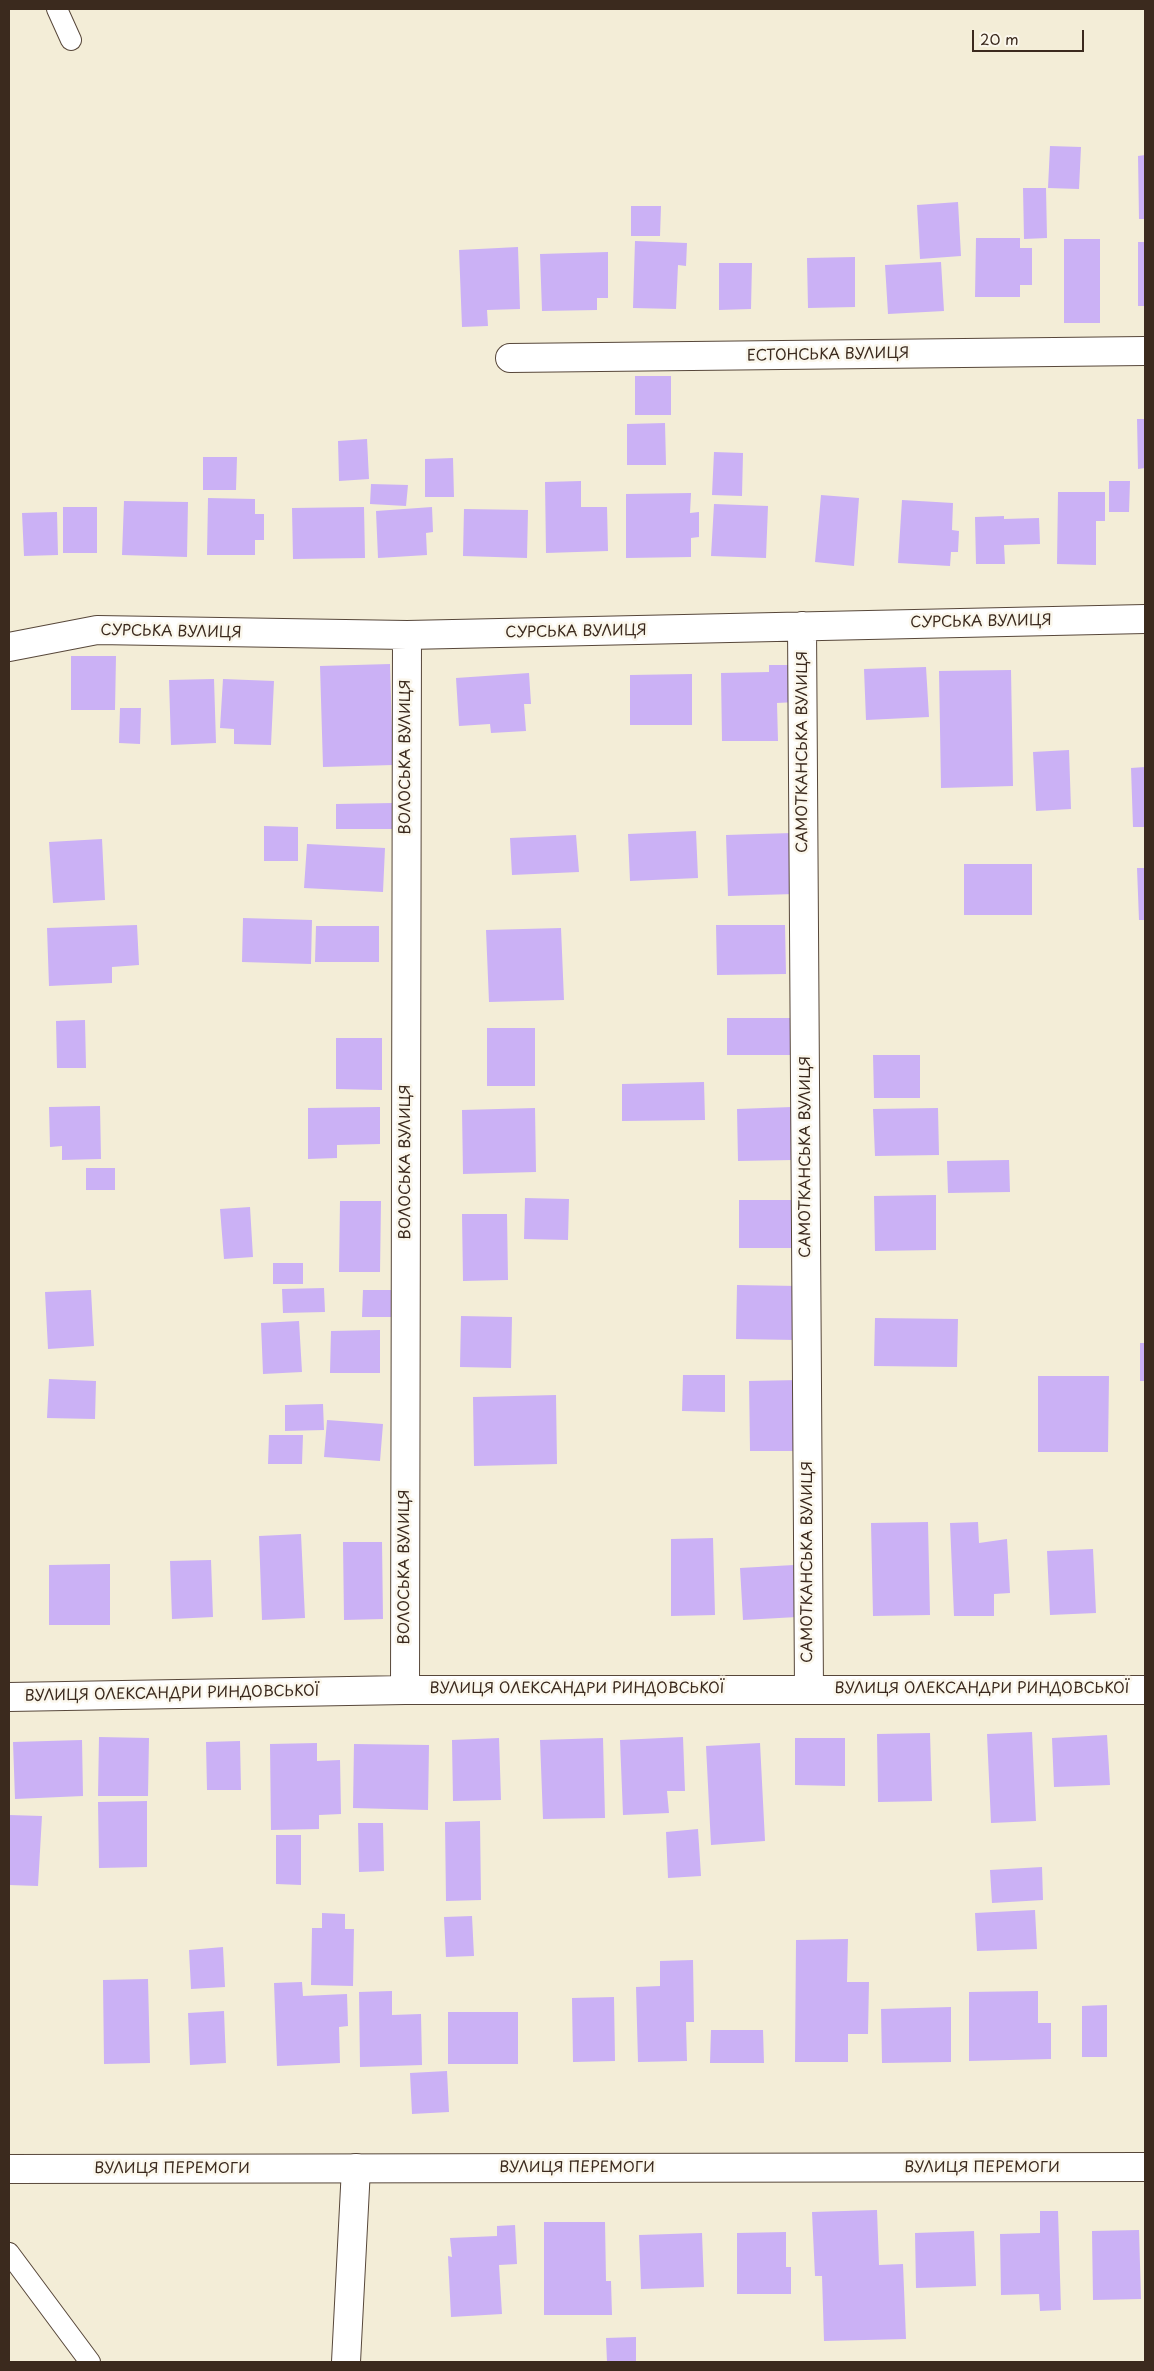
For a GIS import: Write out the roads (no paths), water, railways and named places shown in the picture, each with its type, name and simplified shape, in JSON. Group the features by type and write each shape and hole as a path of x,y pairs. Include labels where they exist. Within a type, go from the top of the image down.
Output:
{"street":[{"name":"ЕСТОНСЬКА ВУЛИЦЯ","path":"510,358 1145,351"},
{"name":"СУРСЬКА ВУЛИЦЯ","path":"9,647 97,630 407,635 1145,619"},
{"name":"САМОТКАНСЬКА ВУЛИЦЯ","path":"802,626 809,1689"},
{"name":"ВОЛОСЬКА ВУЛИЦЯ","path":"405,1690 407,635"},
{"name":"ВУЛИЦЯ ОЛЕКСАНДРИ РИНДОВСЬКОЇ","path":"9,1697 405,1690 1145,1690"},
{"name":"ВУЛИЦЯ ПЕРЕМОГИ","path":"9,2169 1145,2167"},
{"path":"346,2362 356,2168"}],"lane":[{"path":"57,9 71,40"},
{"path":"9,2253 90,2362"}]}
